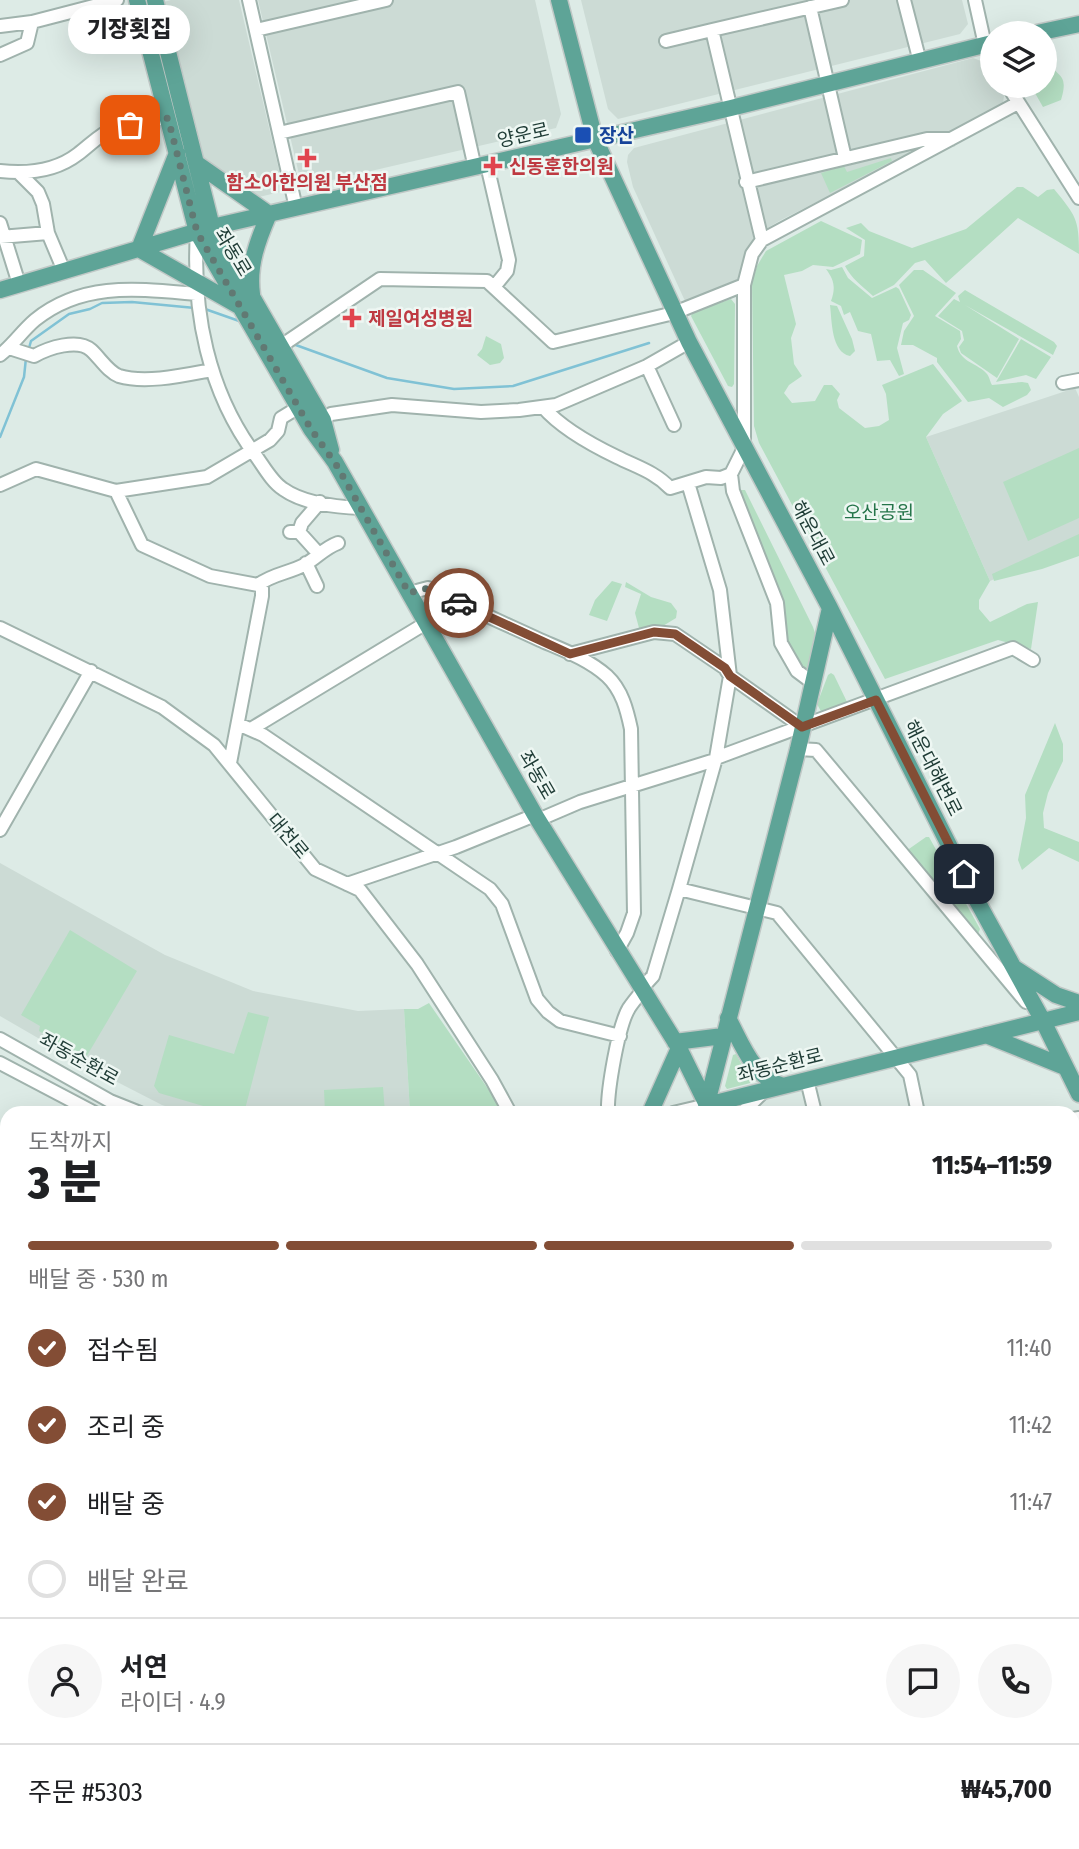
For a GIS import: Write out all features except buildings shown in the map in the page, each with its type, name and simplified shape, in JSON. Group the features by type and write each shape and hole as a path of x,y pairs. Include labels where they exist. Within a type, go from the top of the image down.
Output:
{"main road":[{"name":"좌동로","path":"137,0 177,153 204,229 247,303 323,420 335,462"},
{"name":"좌동로","path":"155,0 196,163 204,229"},
{"name":"해운대로","path":"559,0 595,139 674,313 830,608"},
{"path":"1057,29 1079,24"},
{"name":"양운로","path":"0,290 204,229 980,50"},
{"path":"177,153 139,249 196,287 247,303 250,276 269,214 196,163"},
{"name":"좌동로","path":"279,353 299,407 335,462 537,817 677,1045 705,1106"},
{"path":"707,1106 798,749 830,608"},
{"name":"해운대해변로","path":"830,608 976,899 1079,1090"},
{"path":"1014,968 1056,995 1079,1003"},
{"name":"좌동순환로","path":"716,1106 783,1086 1079,1012"},
{"path":"728,1018 757,1071 770,1082 783,1086"},
{"path":"986,1035 1065,1067"},
{"path":"653,1106 677,1045 723,1036"}],"street":[{"path":"0,26 32,22 117,0"},
{"path":"249,0 296,208"},
{"path":"256,30 386,0"},
{"path":"666,41 842,0"},
{"path":"904,0 920,62"},
{"path":"975,0 982,21"},
{"path":"810,7 845,159"},
{"path":"0,55 27,43 32,22"},
{"path":"712,30 746,182 762,240"},
{"path":"279,133 458,92 509,260 507,271 494,287"},
{"path":"1015,98 1079,198"},
{"path":"813,682 797,671 781,643 777,603 733,491 731,474 744,448 744,285 752,254 762,240 1018,103"},
{"path":"0,171 19,173 58,166 115,128 168,118"},
{"path":"746,182 927,139 953,138"},
{"path":"19,173 38,192 47,217 48,233 64,271"},
{"path":"204,229 196,287 201,323 212,370 225,404 251,451 282,489 337,508 361,508"},
{"path":"19,284 2,233 48,233"},
{"path":"279,353 302,333 380,279 487,281 553,342 674,313 744,285"},
{"path":"4,351 36,320 78,296 105,290 196,287"},
{"path":"323,420 331,414 392,405 481,412 543,407 569,400 647,366 689,342"},
{"path":"4,351 39,353 69,346 89,348 118,376 159,379 212,370"},
{"path":"647,366 674,425"},
{"path":"1063,383 1079,380"},
{"path":"0,485 36,469 116,491 206,477 270,440 278,431 281,418 299,407"},
{"path":"543,407 575,433 616,457 659,476 670,488 706,477 720,478 731,474"},
{"path":"608,1106 620,1035 628,1010 653,976 679,889 716,759 730,676 720,590 688,483"},
{"path":"116,491 142,545 210,576 262,588 244,726 230,763"},
{"path":"318,553 295,532 320,502"},
{"path":"258,586 266,579 306,563 318,553 338,543"},
{"path":"306,563 317,586"},
{"path":"409,593 428,588 589,664 608,677 627,708 631,729 634,913 617,951"},
{"path":"244,726 426,623"},
{"name":"대천로","path":"0,628 91,671 176,716 214,745 316,869 360,890 418,964 506,1106"},
{"path":"570,654 654,632 675,634 725,668 730,676 802,727"},
{"path":"347,884 580,802 716,759 1013,648 1033,660"},
{"path":"0,830 91,671"},
{"path":"244,726 264,735 364,806 490,889 502,904 537,999 548,1013 560,1021 620,1035"},
{"path":"798,749 816,750 1043,1021"},
{"path":"679,889 778,913 910,1075 917,1106"},
{"name":"좌동순환로","path":"0,1040 122,1106"},
{"path":"0,1063 82,1106"},
{"path":"807,1080 813,1106"},
{"path":"749,1106 764,1091"}],"shaded area":[{"path":"171,0 239,0 283,187 280,192 255,198 198,161 160,3"},
{"path":"258,0 535,0 561,114 556,128 302,187"},
{"path":"581,0 962,0 968,24 960,34 618,119 608,109"},
{"path":"973,58 980,61 980,98 1004,98 1003,103 975,122 754,236 737,283 685,301 633,187 627,162 628,155 634,148"},
{"path":"1075,388 1079,397 1079,542 990,581 926,437"},
{"path":"0,863 165,955 253,991 358,1011 404,1009 410,1106 165,1106 88,1067 0,1016"}],"green space":[{"path":"1057,73 1064,84 1061,100 1043,107 1038,98 1057,98"},
{"path":"891,158 892,161 830,193 821,173 844,166 847,172"},
{"path":"1017,187 1023,187 1038,197 1047,190 1054,189 1075,218 1079,254 1018,218 946,283 925,260 915,263 894,285 873,296 845,266 864,256 865,240 846,228 861,223 869,231 912,248 966,229"},
{"name":"오산공원","path":"821,221 862,240 860,254 833,267 813,265 784,275 796,324 791,338 794,364 802,376 789,385 784,393 792,403 815,401 824,385 832,385 840,394 837,400 839,408 865,428 879,426 889,420 886,394 882,385 933,364 962,401 943,414 926,437 990,581 979,600 979,609 990,622 1027,604 1038,602 1031,649 998,640 885,679 759,443 754,426 752,282 766,251"},
{"path":"842,267 848,278 872,298 896,287 899,289 911,315 909,320 903,323 897,348 904,374 899,376 890,360 877,361 871,334 858,331 850,312 844,315 841,306 831,301 833,284 826,269"},
{"path":"914,270 923,270 956,293 935,316 960,331 961,339 957,346 962,356 983,370 992,385 1028,383 1031,390 1027,395 1003,407 989,398 968,402 937,362 937,358 913,345 901,345 904,331 914,316 899,285"},
{"path":"965,290 1054,342 1057,346 1053,355 965,305 1019,339 997,378 961,353 959,347 964,340 962,331 938,316 954,299 960,302 958,296"},
{"path":"731,299 735,304 732,387 728,386 691,316 693,312"},
{"path":"830,305 837,306 852,339 855,351 850,356 839,349 836,342"},
{"path":"486,336 501,344 504,358 500,363 490,365 477,355"},
{"path":"1021,339 1051,357 1036,379 1026,375 996,382"},
{"path":"1079,448 1079,518 1028,541 1003,482"},
{"path":"745,490 813,627 815,633 808,668 803,669 785,642 739,493"},
{"path":"1079,534 1079,556 994,581 992,574"},
{"path":"612,581 622,584 607,621 589,615 595,600"},
{"path":"626,582 651,597 671,603 677,611 676,618 658,629 623,637 623,634 639,628 635,613 641,594 625,587"},
{"path":"831,673 848,704 823,715 817,704"},
{"path":"1055,723 1063,744 1063,761 1048,793 1043,813 1044,828 1079,842 1079,862 1049,848 1022,870 1018,860 1026,818 1025,795"},
{"path":"929,837 980,929 977,936 906,851"},
{"path":"70,930 137,971 85,1059 39,1031 40,1026 21,1015"},
{"path":"429,1003 499,1106 410,1106 404,1009 418,1009"},
{"path":"248,1012 269,1017 246,1106 203,1106 159,1093 154,1086 169,1035 234,1054"},
{"path":"736,1054 742,1065 758,1081 727,1089 725,1086 733,1055"},
{"path":"383,1087 384,1106 325,1106 324,1090"}],"waterway":[{"path":"29,348 31,341 69,314 102,303 132,302 195,308"},
{"path":"205,309 242,322"},
{"path":"293,344 387,378 454,389 513,386 649,343"},
{"path":"0,437 24,377 26,358"}],"way so far":[{"path":"130,125 168,118 197,232 311,429 337,466 409,593 428,588 459,603"}],"place":[{"name":"기장횟집","path":"130,125"},
{"name":"장산","path":"583,135"},
{"name":"함소아한의원 부산점","path":"307,158"},
{"name":"신동훈한의원","path":"493,166"},
{"name":"제일여성병원","path":"352,318"}],"route":[{"path":"459,603 570,654 654,632 675,634 725,668 730,676 802,727 876,700 964,874"}]}
